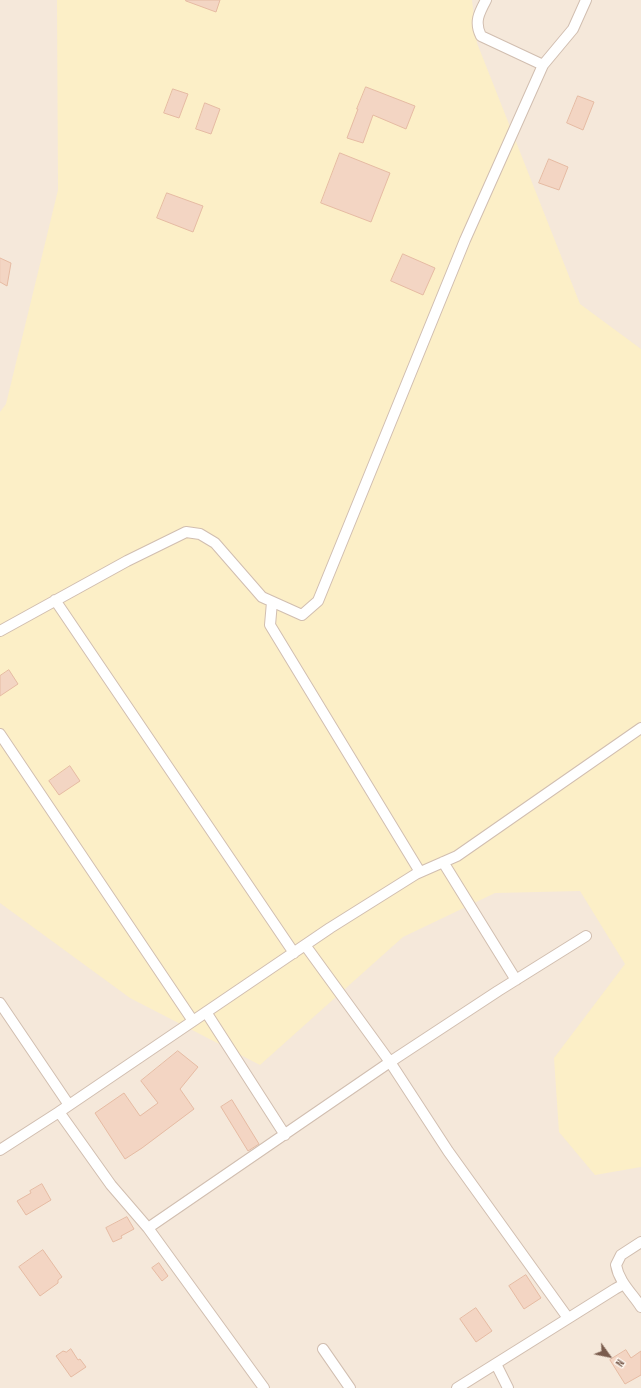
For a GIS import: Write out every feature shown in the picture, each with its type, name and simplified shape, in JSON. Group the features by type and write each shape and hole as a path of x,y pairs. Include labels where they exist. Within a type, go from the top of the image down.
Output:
{"street":[{"path":"486,0 478,18 477,27 481,36 543,65"},
{"path":"0,631 127,561 186,532 200,534 215,543 262,598 302,615 318,601 464,240 543,65 573,29 586,0"},
{"path":"55,600 294,953"},
{"path":"272,602 270,625 420,872"},
{"path":"0,1150 59,1112 305,945 420,872 457,856 641,728"},
{"path":"0,734 193,1021"},
{"path":"443,862 516,980"},
{"path":"148,1228 390,1062 586,936"},
{"path":"305,945 390,1062 448,1152 568,1318"},
{"path":"0,1003 69,1105"},
{"path":"206,1012 285,1135"},
{"path":"59,1112 111,1185 148,1228 264,1388"},
{"path":"641,1242 622,1255 616,1265 624,1284 635,1296 641,1307"},
{"path":"457,1388 624,1284"},
{"path":"324,1350 350,1388"},
{"path":"496,1364 508,1388"}],"shaded area":[{"path":"0,0 641,0 641,1388 0,1388"}],"sand":[{"path":"57,0 472,0 477,43 580,304 641,349 641,1167 595,1175 559,1132 554,1058 625,964 580,891 495,893 403,937 260,1065 130,998 0,903 0,412 6,404 58,190"}],"building":[{"path":"186,0 220,0 216,12"},
{"path":"366,87 415,106 406,129 373,115 363,143 347,138"},
{"path":"173,89 188,94 179,118 164,113"},
{"path":"578,96 594,102 583,130 567,123"},
{"path":"205,103 220,109 211,134 196,129"},
{"path":"340,153 390,173 371,222 321,203"},
{"path":"549,159 568,167 559,190 539,183"},
{"path":"167,193 203,206 193,232 157,218"},
{"path":"403,254 435,268 423,295 391,281"},
{"path":"0,258 11,263 7,286 0,282"},
{"path":"9,670 18,684 0,696 0,676"},
{"path":"70,766 80,781 59,795 49,781"},
{"path":"178,1051 198,1067 180,1089 194,1109 125,1159 95,1113 124,1093 140,1116 158,1103 141,1081"},
{"path":"232,1100 259,1144 248,1151 221,1107"},
{"path":"42,1184 51,1200 26,1215 17,1201 31,1193 30,1191"},
{"path":"127,1217 134,1229 121,1236 122,1238 113,1242 106,1228"},
{"path":"43,1250 62,1277 58,1280 58,1283 40,1296 19,1267"},
{"path":"159,1263 168,1276 162,1281 152,1268"},
{"path":"526,1275 541,1298 524,1309 509,1286"},
{"path":"476,1308 492,1331 476,1342 460,1319"},
{"path":"71,1349 78,1360 80,1359 86,1367 71,1377 56,1356 63,1351 66,1352"},
{"path":"626,1350 631,1358 641,1351 641,1375 625,1384 610,1360"}]}
